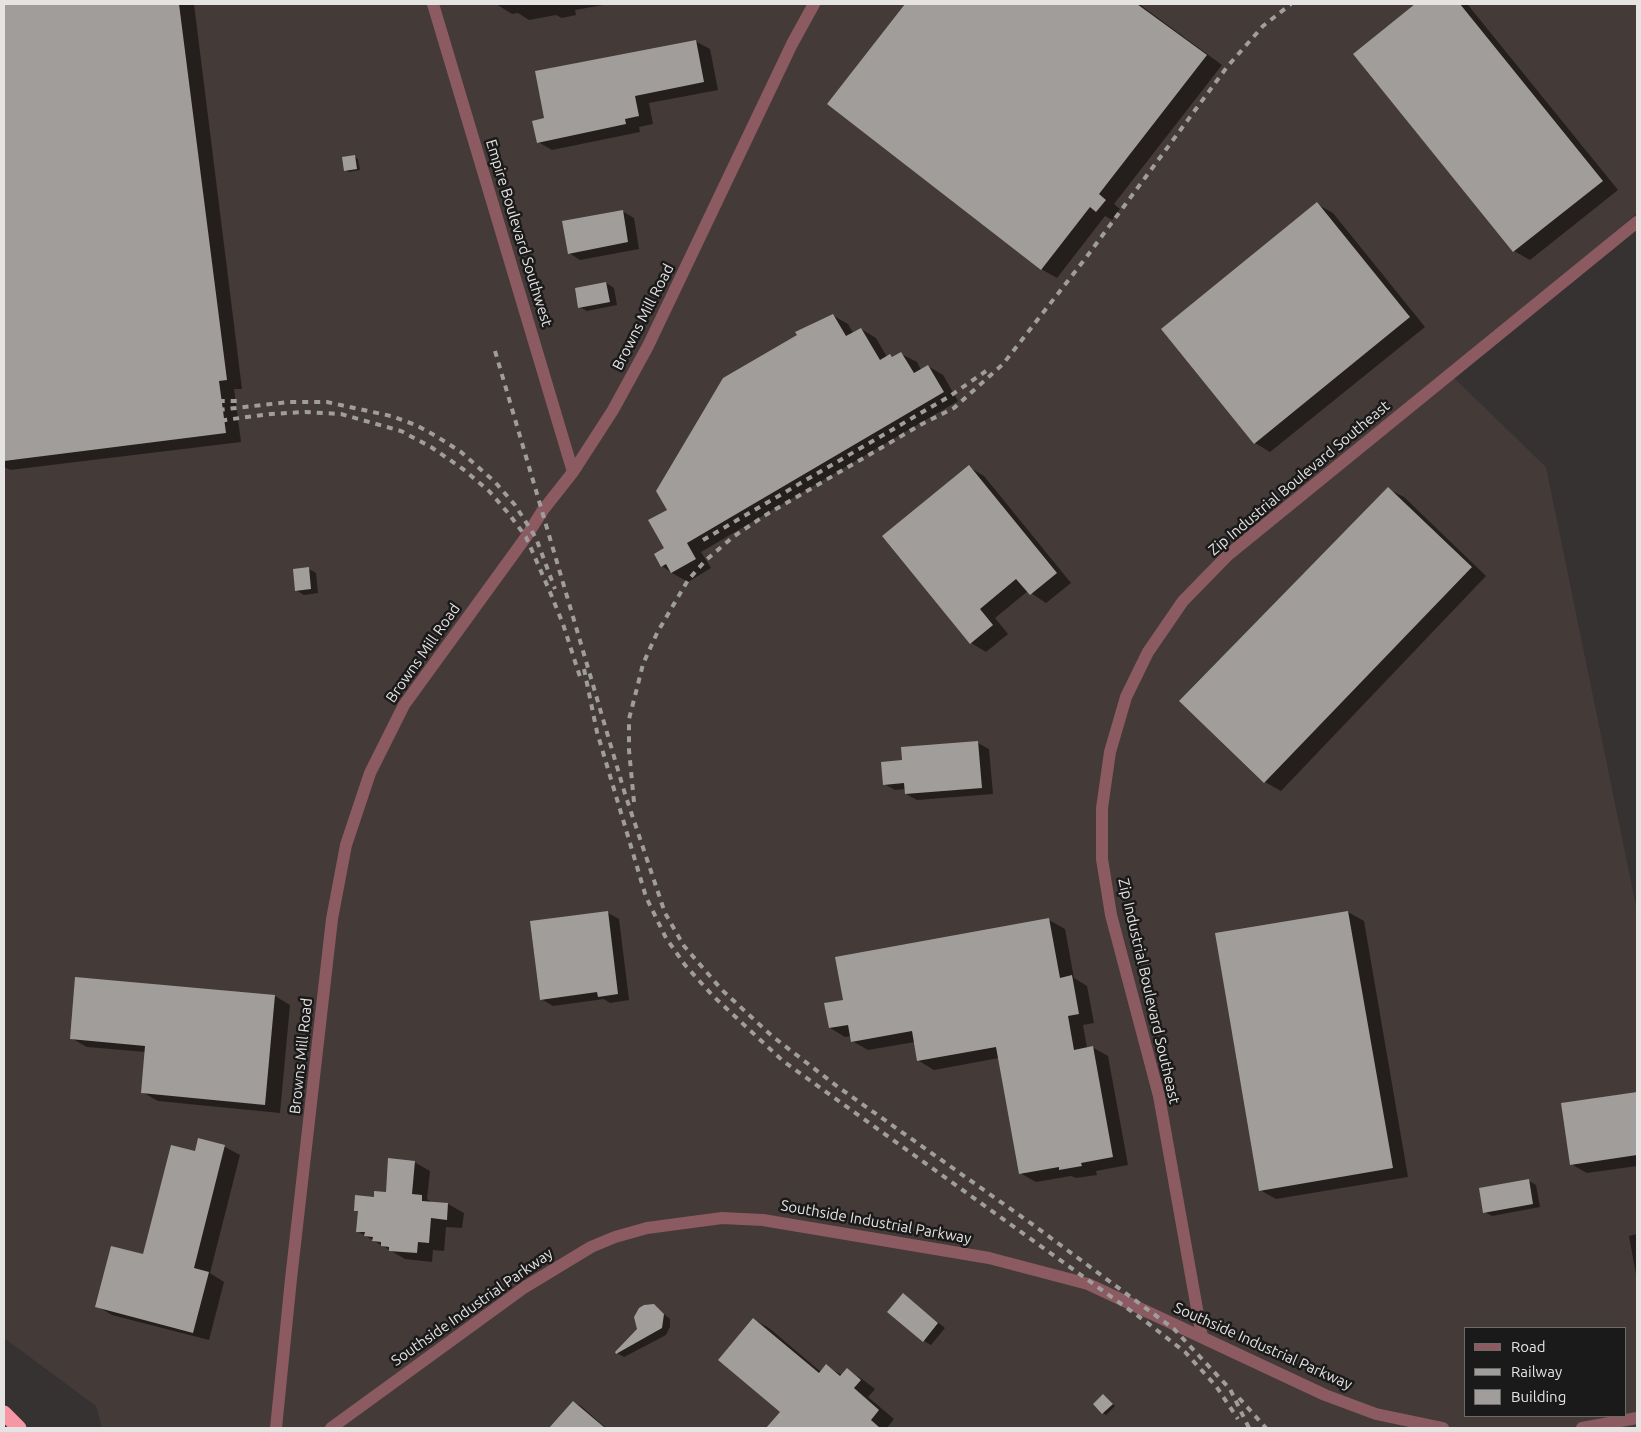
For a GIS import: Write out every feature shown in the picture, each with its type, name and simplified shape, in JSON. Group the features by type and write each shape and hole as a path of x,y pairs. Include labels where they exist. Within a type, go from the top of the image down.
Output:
{"highway":[{"path":"4,1414 19,1428"}],"street":[{"name":"Empire Boulevard Southwest","path":"433,4 573,472"},
{"name":"Browns Mill Road","path":"276,1428 290,1279 332,919 346,845 370,773 404,705 526,537 543,510 573,472 613,410 648,346 792,44 814,4"},
{"name":"Zip Industrial Boulevard Southeast","path":"1202,1337 1159,1096 1111,915 1102,859 1102,808 1110,752 1126,697 1148,652 1183,601 1228,555 1637,222"},
{"name":"Southside Industrial Parkway","path":"332,1428 525,1288 567,1260 616,1236 681,1222 722,1218 763,1220 989,1258 1088,1284 1334,1398 1376,1414 1443,1428"},
{"path":"1582,1428 1637,1418"}],"shaded area":[{"path":"4,4 1637,4 1637,213 1450,374 1546,467 1637,911 1637,1428 102,1428 96,1406 4,1338"}],"building":[{"path":"4,4 179,4 227,380 219,381 226,433 4,461"},
{"path":"905,4 1137,4 1207,55 1099,194 1106,200 1096,212 1090,207 1041,270 827,104"},
{"path":"1415,4 1460,4 1603,181 1513,252 1353,54"},
{"path":"696,40 704,82 635,96 639,116 625,119 626,124 537,143 532,121 544,118 535,71"},
{"path":"355,155 357,169 344,171 342,157"},
{"path":"1317,202 1410,317 1254,444 1161,329"},
{"path":"623,210 628,242 568,254 562,221"},
{"path":"606,282 610,302 578,308 575,288"},
{"path":"833,314 846,336 861,328 880,360 890,354 892,357 901,352 914,373 928,365 944,392 687,543 696,559 671,573 666,564 661,567 654,554 664,548 648,520 667,510 656,491 723,378 797,335 795,332"},
{"path":"969,465 1057,573 1030,595 1016,579 980,609 993,625 970,644 882,536"},
{"path":"1388,487 1472,567 1264,783 1179,701"},
{"path":"309,567 311,589 295,591 293,569"},
{"path":"978,741 982,788 905,794 904,783 883,785 881,762 902,760 901,747"},
{"path":"608,911 618,994 598,997 597,992 540,1000 530,921"},
{"path":"1348,911 1393,1168 1259,1191 1215,933"},
{"path":"1049,918 1060,978 1072,975 1079,1014 1068,1016 1074,1050 1093,1046 1113,1157 1081,1163 1082,1166 1059,1170 1059,1167 1019,1174 996,1047 917,1061 912,1031 851,1042 848,1025 829,1028 824,1003 843,1000 835,957"},
{"path":"75,977 275,995 265,1105 141,1093 145,1046 70,1039"},
{"path":"1637,1092 1637,1155 1570,1165 1561,1103"},
{"path":"198,1138 225,1145 194,1268 209,1272 193,1333 95,1307 111,1246 143,1254 171,1145 195,1151"},
{"path":"388,1158 415,1161 412,1194 422,1195 422,1201 448,1203 447,1220 431,1218 429,1243 418,1242 417,1253 389,1251 389,1247 381,1246 381,1242 372,1241 373,1237 364,1236 365,1232 356,1232 358,1211 354,1211 355,1195 374,1197 374,1191 386,1192"},
{"path":"1529,1179 1533,1204 1483,1213 1479,1188"},
{"path":"903,1293 938,1323 923,1342 887,1312"},
{"path":"654,1304 664,1314 662,1328 616,1354 615,1352 637,1329 634,1317 639,1308 644,1305"},
{"path":"753,1318 819,1373 826,1364 840,1376 847,1368 861,1380 854,1388 879,1410 871,1420 880,1428 766,1428 780,1412 718,1360"},
{"path":"1103,1394 1113,1404 1102,1414 1093,1404"},
{"path":"573,1401 605,1428 549,1428"}],"railway":[{"path":"634,802 629,750 629,719 643,664 657,633 688,580 706,560 733,537 764,516 922,424 954,408 1003,364 1085,259 1227,67 1263,26 1291,4"},
{"path":"495,351 625,794 665,913 684,946 722,990 772,1036 838,1087 1032,1224 1174,1329 1230,1389 1249,1428"},
{"path":"703,540 950,396 986,371"},
{"path":"4,424 209,401 239,401"},
{"path":"4,434 289,402 327,402 391,416 416,425 436,436 461,452 495,482 515,505 536,538 555,589"},
{"path":"7,448 271,414 305,412 341,414 401,431 431,447 463,469 489,491 526,537 563,624 581,680"},
{"path":"584,669 597,732 646,897 666,938 685,965 713,996 783,1061 1145,1321 1185,1352 1216,1386 1238,1419"},
{"path":"1239,1398 1266,1428"}]}
